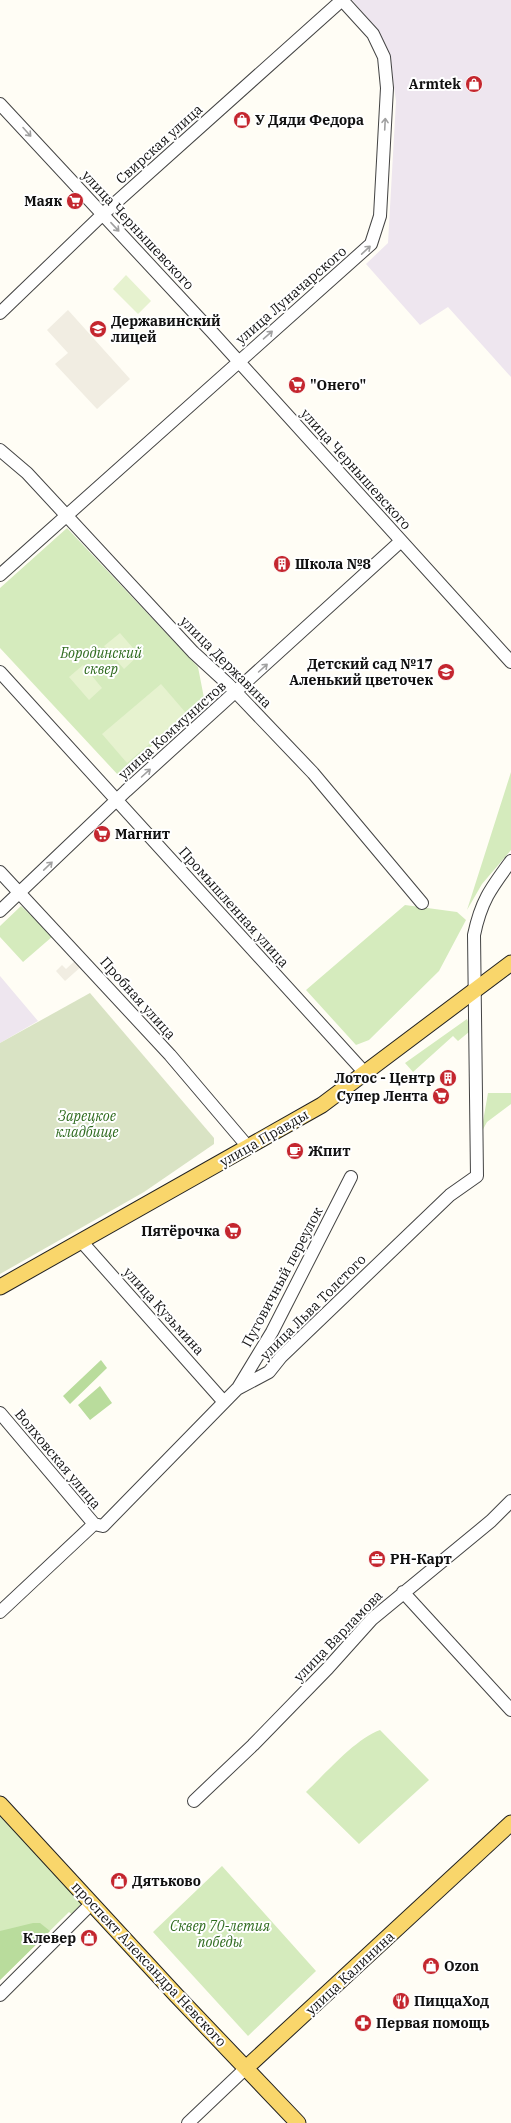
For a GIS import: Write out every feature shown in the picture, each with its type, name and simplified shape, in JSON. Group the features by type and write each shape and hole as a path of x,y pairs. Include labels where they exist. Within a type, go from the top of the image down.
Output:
{"main road":[{"name":"улица Правды","path":"0,1287 249,1148 322,1105 511,963"},
{"name":"проспект Александра Невского","path":"0,1804 92,1902 176,1995 298,2123"},
{"name":"улица Калинина","path":"246,2068 511,1823"}],"street":[{"name":"Свирская улица","path":"0,313 104,214 342,0"},
{"name":"улица Луначарского","path":"0,575 238,361 371,244 380,216 387,95 384,57 372,34 342,0"},
{"name":"улица Чернышевского","path":"0,104 104,214 511,662"},
{"name":"улица Державина","path":"0,450 27,473 192,652 236,692 317,777 422,903"},
{"name":"улица Коммунистов","path":"0,911 117,800 401,541"},
{"name":"Промышленная улица","path":"0,672 365,1073"},
{"path":"474,990 474,935 479,911 490,887 511,861"},
{"name":"Пробная улица","path":"0,872 170,1055 249,1148"},
{"name":"улица Льва Толстого","path":"0,1612 94,1524 103,1526 237,1389 269,1372 281,1357 450,1195 477,1176 476,1036 474,990"},
{"name":"Пуговичный переулок","path":"237,1389 272,1332 351,1177"},
{"name":"улица Кузьмина","path":"81,1241 224,1402"},
{"name":"Волховская улица","path":"0,1413 94,1524"},
{"name":"улица Варламова","path":"194,1801 253,1745 328,1668 372,1619 491,1521 511,1501"},
{"path":"403,1592 511,1710"},
{"path":"0,1995 92,1902"},
{"name":"улица Калинина","path":"188,2123 246,2068"}],"shaded area":[{"path":"352,0 511,0 511,377 448,307 420,325 366,264 388,243 396,101 390,59 377,29"},
{"path":"68,310 130,379 97,409 55,364 68,353 47,330"},
{"path":"77,959 83,965 65,981 56,971 62,965 66,969"},
{"path":"0,976 38,1021 0,1043"}],"green space":[{"path":"126,275 151,301 138,314 113,289"},
{"name":"Бородинский сквер","path":"67,528 198,667 204,698 119,776 0,648 0,588"},
{"path":"120,633 139,655 124,669 104,646"},
{"path":"83,665 102,688 89,700 69,677"},
{"path":"161,684 186,713 127,763 102,734"},
{"path":"511,772 511,850 482,884 467,910"},
{"path":"405,905 457,912 466,920 439,971 369,1040 356,1045 306,990"},
{"path":"21,906 53,936 23,962 0,937 0,926"},
{"name":"Зарецкое кладбище","path":"90,993 214,1138 214,1144 144,1192 0,1274 0,1043"},
{"path":"467,1019 470,1026 469,1032 458,1041 453,1036 413,1072 405,1063"},
{"path":"488,1093 511,1093 511,1104 487,1122 481,1133"},
{"path":"101,1360 107,1368 70,1404 63,1396"},
{"path":"100,1386 112,1403 90,1420 78,1405"},
{"path":"380,1730 429,1780 359,1844 306,1792 351,1749 370,1735"},
{"path":"0,1814 80,1900 81,1909 74,1916 69,1912 0,1980"},
{"name":"Сквер 70-летия победы","path":"222,1866 316,1971 248,2036 153,1932"},
{"path":"33,1923 40,1923 50,1931 0,1980 0,1931"}],"place":[{"name":"Armtek","path":"474,84"},
{"name":"У Дяди Федора","path":"242,120"},
{"name":"Маяк","path":"75,201"},
{"name":"Державинский лицей","path":"98,329"},
{"name":"\"Онего\"","path":"297,385"},
{"name":"Школа №8","path":"282,564"},
{"name":"Детский сад №17 Аленький цветочек","path":"446,672"},
{"name":"Магнит","path":"102,834"},
{"name":"Лотос - Центр","path":"448,1078"},
{"name":"Супер Лента","path":"441,1096"},
{"name":"Жпит","path":"295,1151"},
{"name":"Пятёрочка","path":"233,1231"},
{"name":"РН-Карт","path":"377,1559"},
{"name":"Дятьково","path":"119,1881"},
{"name":"Клевер","path":"89,1938"},
{"name":"Ozon","path":"431,1966"},
{"name":"ПиццаХод","path":"401,2001"},
{"name":"Первая помощь","path":"363,2023"}]}
